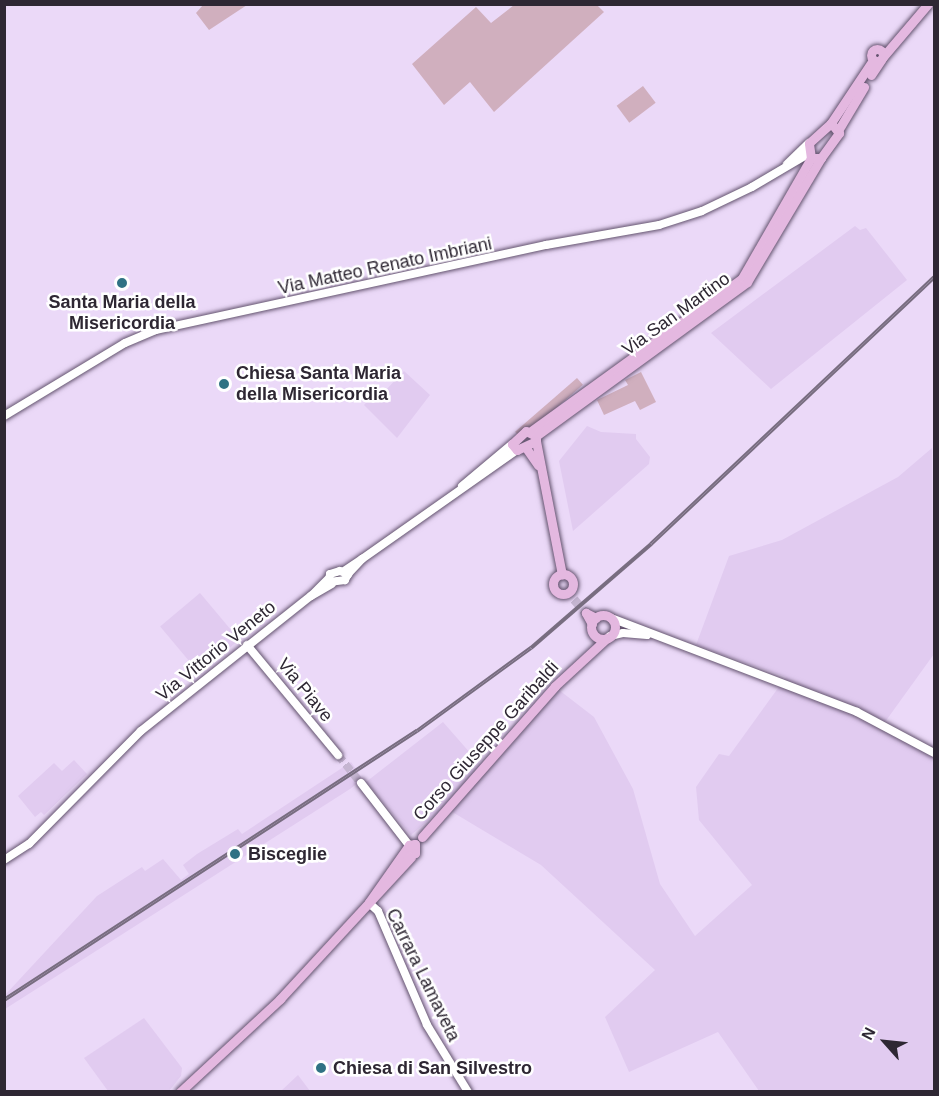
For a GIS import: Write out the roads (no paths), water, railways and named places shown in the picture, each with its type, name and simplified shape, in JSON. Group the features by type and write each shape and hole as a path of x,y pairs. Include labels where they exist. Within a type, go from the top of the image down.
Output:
{"main road":[{"name":"Via San Martino","path":"534,436 747,282 821,158 835,126 879,57 926,4"},
{"path":"821,158 810,156 809,143 835,126"},
{"name":"Via San Martino","path":"534,436 734,286 749,269 810,156"},
{"path":"518,447 534,436"},
{"path":"518,447 534,436"},
{"path":"534,436 559,576 554,588 568,592 572,580 559,576"},
{"path":"518,447 537,460 559,576"},
{"path":"611,618 615,627 608,637 593,625 611,618"},
{"name":"Corso Giuseppe Garibaldi","path":"574,667 593,625"},
{"name":"Corso Giuseppe Garibaldi","path":"180,1092 286,992 369,903 374,891 574,667 608,637"}],"street":[{"path":"782,169 809,143"},
{"path":"782,169 810,156"},
{"path":"795,163 802,174"},
{"name":"Via Matteo Renato Imbriani","path":"4,416 123,344 156,330 546,245 659,225 702,211 782,169"},
{"name":"Via Vittorio Veneto","path":"4,860 29,844 94,775 141,731 247,645 330,581 345,580 346,573 362,559 518,447"},
{"path":"611,618 649,635 857,712 934,753"},
{"path":"608,637 623,633 649,635"},
{"name":"Via Piave","path":"247,645 338,755"},
{"path":"361,783 411,849"},
{"name":"Carrara Lamaveta","path":"369,903 378,911 427,1025 468,1092"}],"tunnel":[{"path":"574,599 586,613"},
{"path":"338,755 361,783"}],"railway":[{"path":"4,1000 417,731 531,648 651,544 934,277"}],"place":[{"name":"Santa Maria della Misericordia","path":"122,283"},
{"name":"Chiesa Santa Maria della Misericordia","path":"224,384"},
{"name":"Bisceglie","path":"235,854"},
{"name":"Chiesa di San Silvestro","path":"321,1068"}]}
